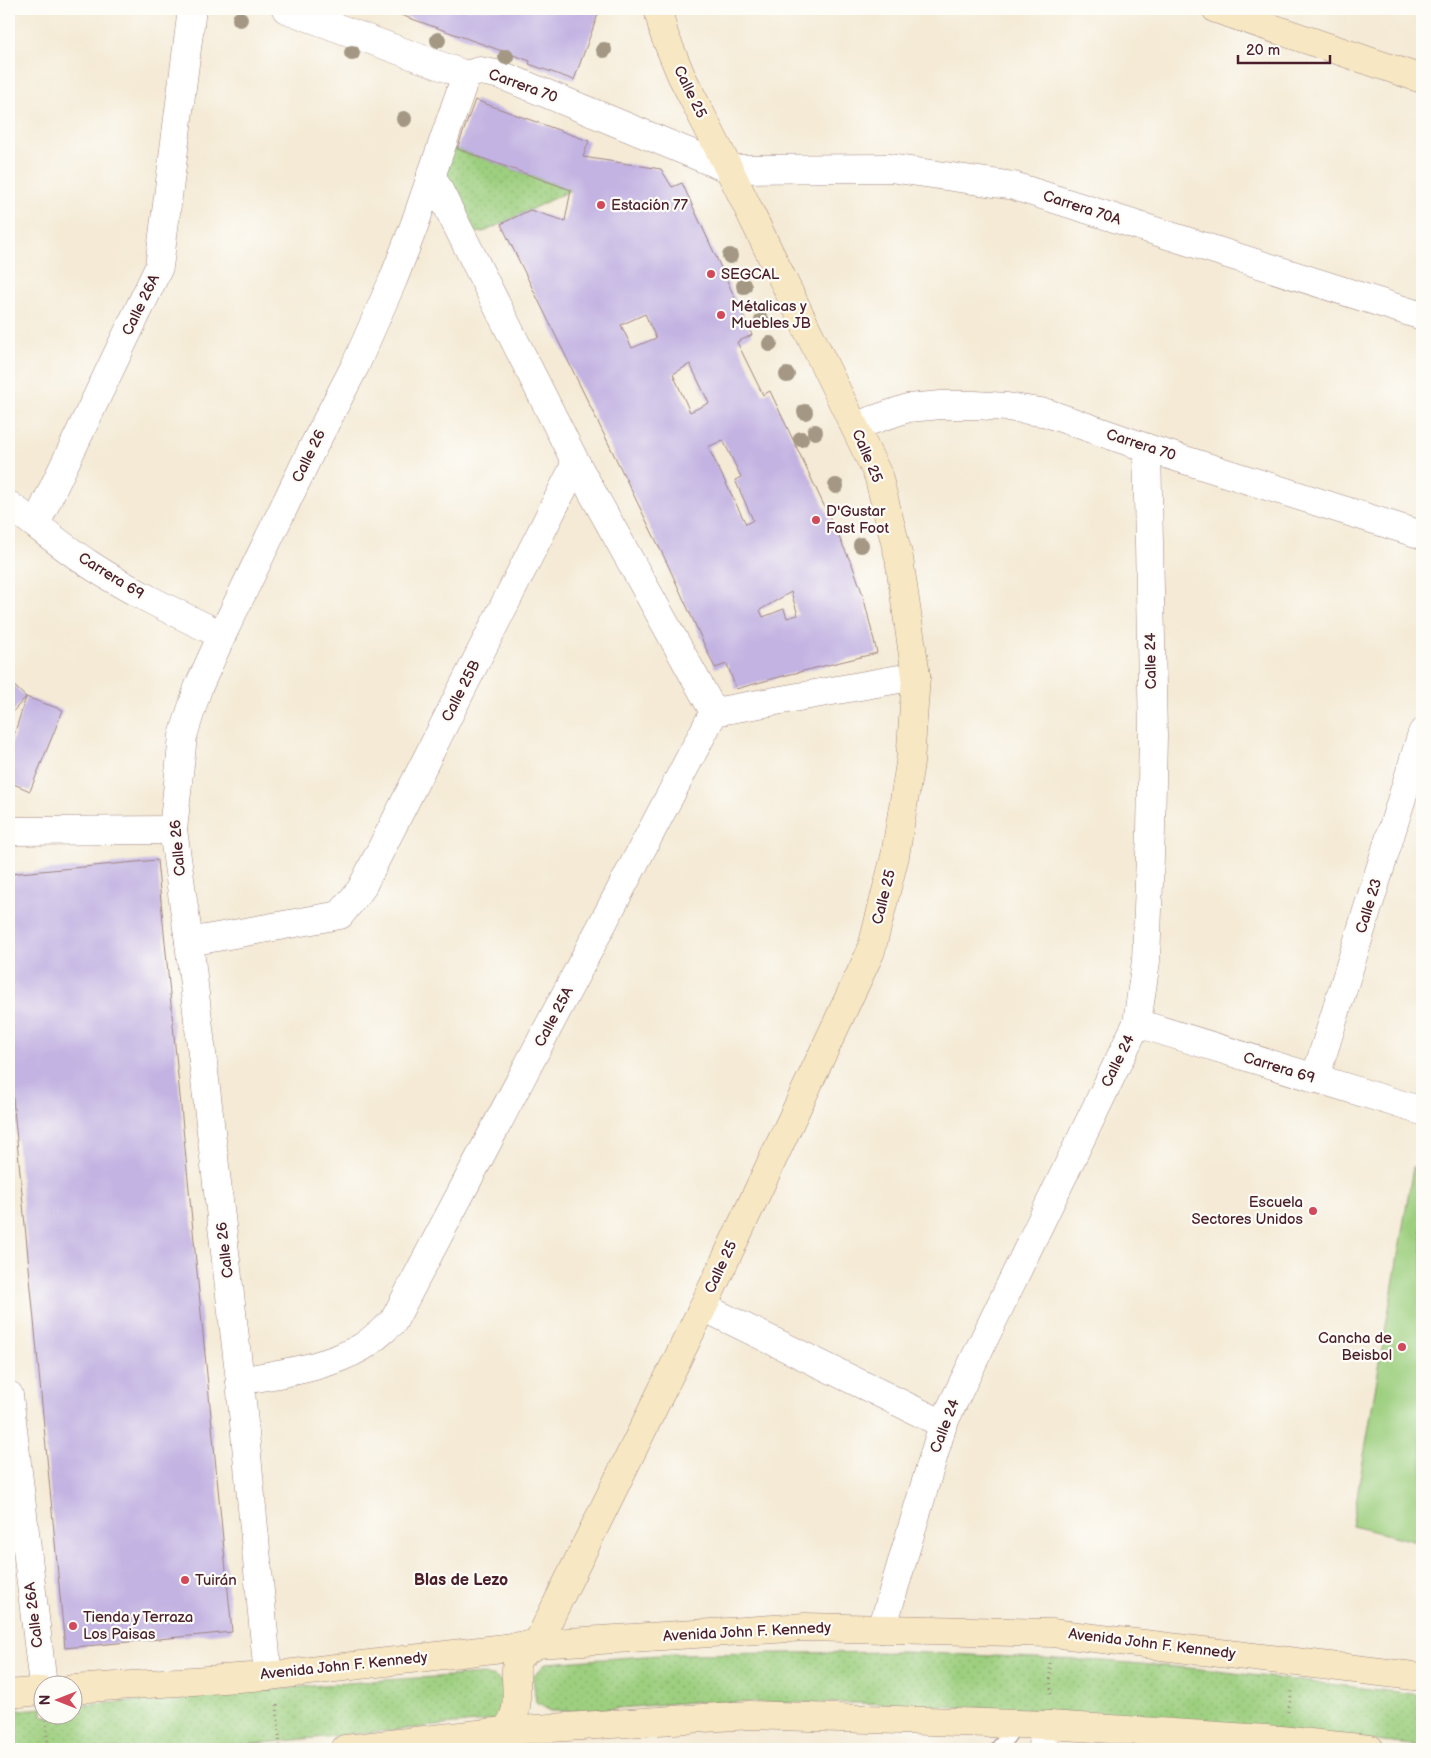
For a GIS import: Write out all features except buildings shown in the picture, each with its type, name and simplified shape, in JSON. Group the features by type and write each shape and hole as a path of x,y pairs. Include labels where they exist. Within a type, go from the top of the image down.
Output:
{"street":[{"name":"Calle 26A","path":"36,524 159,267 192,9"},
{"name":"Carrera 70","path":"286,9 466,75 480,71 501,75 729,170"},
{"name":"Calle 25","path":"502,1740 514,1719 518,1707 515,1668 518,1658 537,1644 703,1307 870,951 895,856 909,772 916,676 899,558 878,476 681,75 664,34 658,9"},
{"path":"1216,9 1422,79"},
{"name":"Calle 26","path":"272,1686 240,1381 190,942 173,830 183,736 198,688 222,635 311,451 355,366 393,280 466,75"},
{"name":"Carrera 70A","path":"729,170 890,168 1014,186 1422,316"},
{"path":"432,174 576,463 714,712 916,676"},
{"name":"Carrera 70","path":"855,426 908,408 941,404 975,404 1047,413 1147,448 1422,535"},
{"name":"Calle 24","path":"882,1630 943,1424 1137,1023 1146,961 1152,830 1153,735 1147,448"},
{"name":"Calle 25B","path":"190,942 340,915 361,889 576,463"},
{"name":"Carrera 69","path":"9,505 88,563 137,594 222,635"},
{"name":"Calle 25A","path":"240,1381 296,1370 331,1360 363,1346 393,1322 714,712"},
{"name":"Calle 23","path":"1315,1079 1422,733"},
{"path":"9,831 173,830"},
{"name":"Carrera 69","path":"1137,1023 1422,1111"},
{"path":"703,1307 943,1424"},
{"name":"Calle 26A","path":"9,1395 41,1676"},
{"name":"Avenida John F. Kennedy","path":"82,1689 272,1686 537,1644 804,1627 1052,1633 1422,1676"},
{"path":"9,1694 32,1692"},
{"path":"345,1749 502,1740 750,1715 1282,1735 1370,1749"}],"lane":[{"path":"998,1749 1017,1724"}],"path":[{"path":"1047,1725 1050,1668"},
{"path":"272,1686 280,1749"},
{"path":"1282,1735 1292,1689"},
{"path":"46,1726 48,1749"}],"green space":[{"path":"447,147 571,190 486,231 477,233 468,225 445,177"},
{"name":"Cancha de Beisbol","path":"1413,1167 1422,1168 1422,1543 1352,1526"},
{"path":"904,1652 1104,1661 1200,1669 1422,1695 1422,1746 1211,1724 1029,1710 862,1703 693,1702 582,1711 551,1711 536,1703 533,1677 546,1663 673,1654"},
{"path":"483,1674 495,1677 504,1684 504,1710 496,1720 204,1749 9,1749 9,1711 32,1709 32,1726 82,1726 82,1705 384,1680"}],"place":[{"name":"Estación 77","path":"601,205"},
{"name":"SEGCAL","path":"711,274"},
{"name":"Métalicas y Muebles JB","path":"721,315"},
{"name":"D'Gustar Fast Foot","path":"816,520"},
{"name":"Escuela Sectores Unidos","path":"1313,1211"},
{"name":"Cancha de Beisbol","path":"1402,1347"},
{"name":"Tuirán","path":"185,1580"},
{"name":"Tienda y Terraza Los Paisas","path":"73,1626"}],"district":[{"name":"Blas de Lezo","path":"461,1580"}]}
